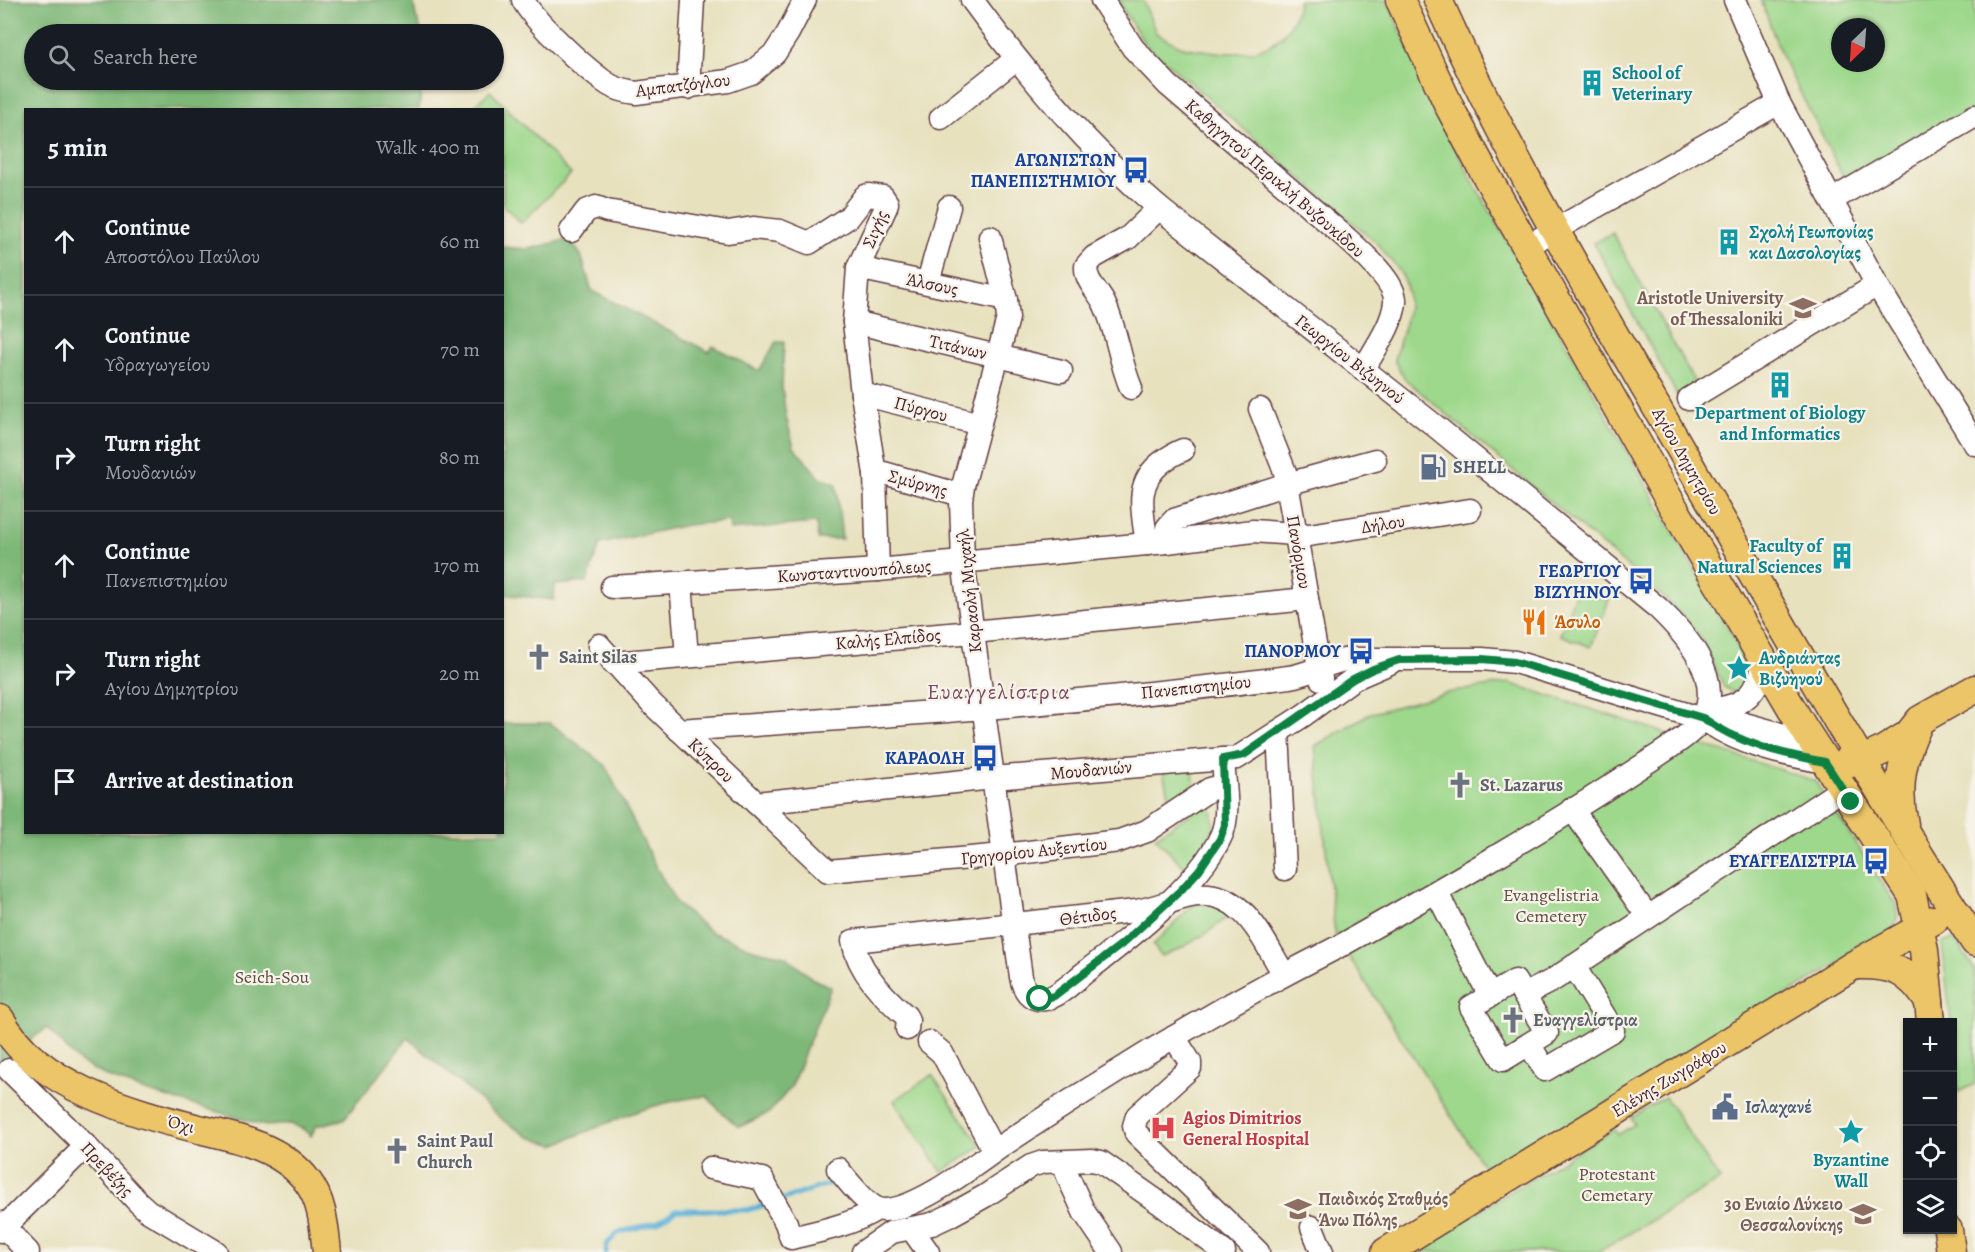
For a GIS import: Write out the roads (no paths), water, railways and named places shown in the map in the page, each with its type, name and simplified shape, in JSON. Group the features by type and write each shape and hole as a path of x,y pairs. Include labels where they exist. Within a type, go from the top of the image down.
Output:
{"main road":[{"name":"Αγίου Δημητρίου","path":"1400,0 1450,108 1525,247 1671,503 1819,753 1908,889 1920,927 1930,1012"},
{"name":"Αγίου Δημητρίου","path":"1438,0 1484,100 1554,230 1856,753 1975,942"},
{"path":"1856,753 1902,740 1920,720 1975,689"},
{"path":"1833,714 1847,729 1858,735 1867,736 1904,722 1920,720"},
{"path":"1909,840 1900,807 1900,782 1908,745 1920,720"},
{"path":"1819,753 1847,764 1876,733"},
{"name":"Ελένης Ζωγράφου","path":"1386,1252 1854,965 1920,927 1957,914"},
{"path":"1854,965 1879,964 1908,976 1919,987 1930,1012"},
{"name":"Όχι","path":"0,1019 14,1040 12,1067 58,1077 118,1106 235,1138 282,1158 302,1174 315,1193 322,1214 327,1252"},
{"path":"1949,1234 1951,1252"}],"street":[{"name":"Αμπατζόγλου","path":"523,0 535,18 606,83 624,91 636,93 688,88 728,81 751,73 775,53 805,0"},
{"path":"688,88 693,0"},
{"name":"Γεωργίου Βιζυηνού","path":"972,0 1016,60 1088,143 1119,174 1669,619 1686,637 1702,665 1708,688 1705,714"},
{"name":"Καθηγητού Περικλή Βυζουκίδου","path":"1102,0 1133,48 1168,86 1344,236 1387,281 1395,296 1393,311 1363,370"},
{"path":"1734,0 1779,103 1877,285 1975,444"},
{"path":"941,118 1016,60"},
{"path":"1525,247 1779,103"},
{"path":"1832,200 1975,116"},
{"name":"Σιγής","path":"571,231 586,211 596,207 607,211 728,232 753,228 780,231 809,243 849,217 865,196 879,195 886,200 886,207 858,268 854,322 862,394 875,474 878,570"},
{"path":"928,282 949,207"},
{"path":"1131,388 1120,358 1109,314 1101,296 1087,277 1086,266 1094,257 1128,238 1159,208"},
{"name":"Καραολή Μιχαήλ","path":"990,237 1006,300 1008,318 965,476 962,495 963,562 1013,925 1023,985 1027,993 1036,999 1053,997 1122,944 1165,904"},
{"name":"Άλσους","path":"858,268 1006,300"},
{"path":"1689,399 1877,285"},
{"name":"Τιτάνων","path":"854,322 1061,371"},
{"name":"Πύργου","path":"862,394 980,424"},
{"name":"Πανόρμου","path":"1260,408 1273,437 1287,484 1325,698"},
{"path":"1157,543 1142,506 1144,482 1156,467 1176,452 1183,450"},
{"path":"1157,543 1174,520 1287,484 1375,460"},
{"name":"Σμύρνης","path":"875,474 884,473 962,495"},
{"name":"Δήλου","path":"1297,534 1325,533 1470,510"},
{"name":"Κωνσταντινουπόλεως","path":"612,587 878,570 1157,543 1259,530 1297,534"},
{"path":"681,583 687,656"},
{"name":"Καλής Ελπίδος","path":"606,654 687,656 973,632 1307,599"},
{"name":"Κύπρου","path":"606,654 645,697 828,871"},
{"name":"Πανεπιστημίου","path":"679,730 984,709 1292,677 1332,662 1350,659 1482,659 1515,662 1705,714 1723,731 1742,740 1787,754 1819,753"},
{"name":"Μουδανιών","path":"756,803 993,778 1223,759 1244,755 1363,674 1399,660"},
{"path":"710,1168 762,1179 780,1211 791,1238 828,1229 865,1216 877,1209 892,1209 915,1201 946,1184 1099,1083 1174,1037 1284,974 1339,947 1572,809 1675,743 1705,714 1744,700 1754,689 1764,662"},
{"path":"1278,732 1285,869"},
{"path":"1165,904 1195,875 1220,839 1226,819 1223,759"},
{"name":"Γρηγορίου Αυξεντίου","path":"828,871 1003,855 1119,841 1161,823 1210,789 1224,785"},
{"path":"1524,995 1553,980 1842,789"},
{"path":"1572,809 1648,917"},
{"path":"1436,891 1490,996"},
{"name":"Θέτιδος","path":"907,1029 906,1016 884,995 867,974 858,958 853,941 1137,911 1190,896 1207,895 1237,906 1246,914 1284,974"},
{"path":"1529,1044 1545,1070 1613,1030 1574,966"},
{"path":"1515,981 1524,995 1547,1033 1503,1060 1471,1007 1515,981"},
{"path":"1174,1037 1190,1062 1190,1068 1137,1116 1134,1126 1136,1133 1258,1252"},
{"path":"928,1042 942,1053 994,1151"},
{"name":"Πρεβέζης","path":"12,1067 129,1194 148,1211 213,1251"},
{"path":"28,1252 1,1227 86,1146"},
{"path":"863,1252 892,1232 932,1224 949,1216 1031,1166 1043,1162 1092,1160 1101,1162 1224,1252"},
{"path":"1062,1163 1084,1212 1111,1252"},
{"path":"838,1169 877,1209"},
{"path":"1312,1227 1322,1252"},
{"path":"911,1228 928,1252"}],"waterway":[{"path":"781,1200 829,1184"},
{"path":"606,1252 607,1244 617,1233 658,1222 676,1210 747,1210 769,1204"}],"place":[{"name":"School of Veterinary","path":"1592,83"},
{"name":"ΑΓΩΝΙΣΤΩΝ ΠΑΝΕΠΙΣΤΗΜΙΟΥ","path":"1136,170"},
{"name":"Σχολή Γεωπονίας και Δασολογίας","path":"1729,242"},
{"name":"Aristotle University of Thessaloniki","path":"1803,308"},
{"name":"Department of Biology and Informatics","path":"1780,385"},
{"name":"SHELL","path":"1433,467"},
{"name":"Faculty of Natural Sciences","path":"1842,556"},
{"name":"ΓΕΩΡΓΙΟΥ ΒΙΖΥΗΝΟΥ","path":"1641,581"},
{"name":"Άσυλο","path":"1534,622"},
{"name":"ΠΑΝΟΡΜΟΥ","path":"1361,651"},
{"name":"Saint Silas","path":"539,657"},
{"name":"Ανδριάντας Βιζυηνού","path":"1739,668"},
{"name":"ΚΑΡΑΟΛΗ","path":"985,758"},
{"name":"St. Lazarus","path":"1460,785"},
{"name":"ΕΥΑΓΓΕΛΙΣΤΡΙΑ","path":"1876,861"},
{"name":"Ευαγγελίστρια","path":"1513,1020"},
{"name":"Ισλαχανέ","path":"1725,1107"},
{"name":"Agios Dimitrios General Hospital","path":"1163,1128"},
{"name":"Byzantine Wall","path":"1851,1132"},
{"name":"Saint Paul Church","path":"397,1151"},
{"name":"Παιδικός Σταθμός Άνω Πόλης","path":"1298,1209"},
{"name":"3o Ενιαίο Λύκειο Θεσσαλονίκης","path":"1863,1214"}],"district":[{"name":"Ευαγγελίστρια","path":"999,692"}],"park label":[{"name":"Evangelistria Cemetery","path":"1551,905"},
{"name":"Seich-Sou","path":"272,977"},
{"name":"Protestant Cemetary","path":"1617,1184"}]}
